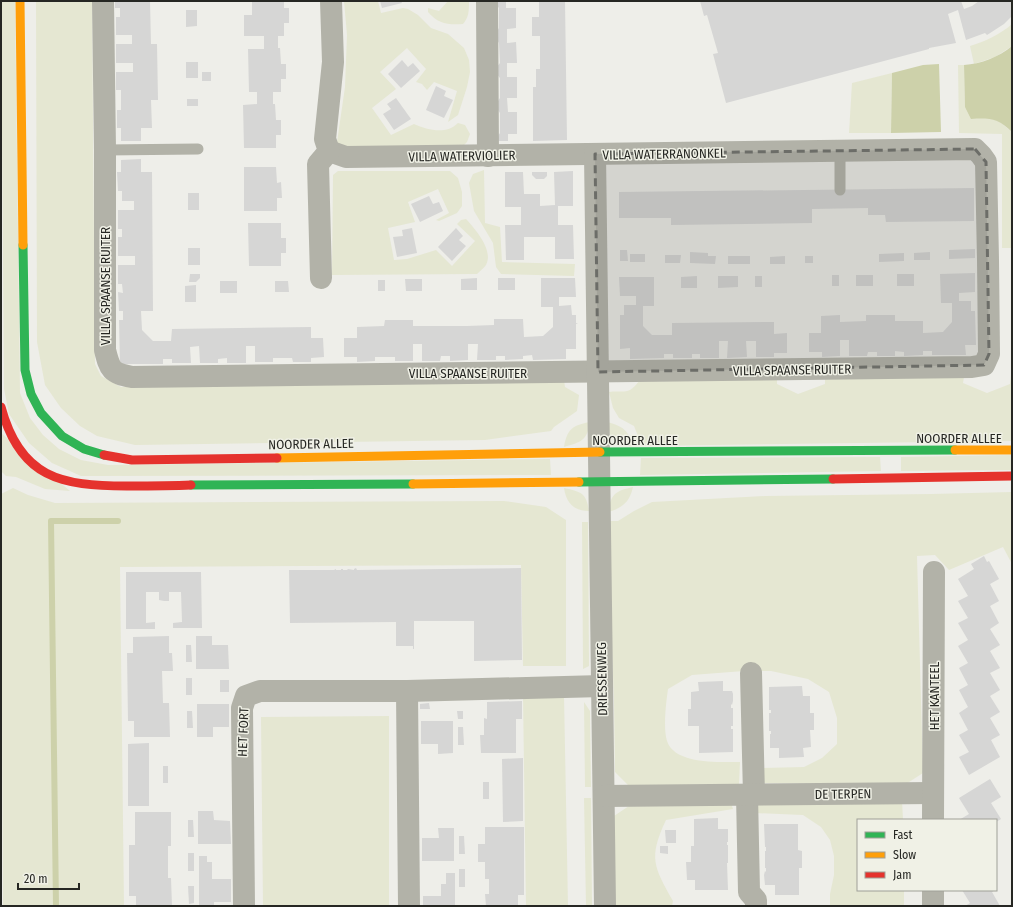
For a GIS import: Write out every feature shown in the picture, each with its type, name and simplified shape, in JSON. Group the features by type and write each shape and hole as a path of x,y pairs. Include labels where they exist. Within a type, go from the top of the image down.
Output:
{"street":[{"name":"NOORDER ALLEE","path":"20,1 25,370 31,394 41,413 62,436 84,449 107,456 132,460 599,452 1012,450"},
{"name":"VILLA SPAANSE RUITER","path":"103,1 105,350 109,366 118,375 132,377 598,372 956,367 984,365 989,354 988,260 986,162 981,155"},
{"path":"321,278 318,164 329,151 325,139 333,62 331,1"},
{"path":"487,1 488,156"},
{"name":"VILLA WATERRANONKEL","path":"599,452 595,154 975,150 981,155"},
{"name":"VILLA WATERVIOLIER","path":"329,151 346,158 595,154"},
{"path":"1,407 6,427 16,444 31,462 48,474 66,482 108,486 1012,476"},
{"name":"DRIESSENWEG","path":"599,452 605,906"},
{"name":"HET KANTEEL","path":"933,819 934,572"},
{"path":"751,673 748,892 756,900 756,906"},
{"name":"HET FORT","path":"244,906 242,708 246,696 260,691 407,691 602,686"},
{"path":"407,691 409,906"},
{"name":"DE TERPEN","path":"604,796 933,793"},
{"path":"933,891 933,906"}],"lane":[{"path":"105,150 198,149"},
{"path":"840,151 840,190"}],"highlighted area":[{"path":"975,149 986,162 989,354 984,365 598,372 595,154"}],"shaded area":[{"path":"1,1 15,1 20,393 30,418 43,435 59,449 81,460 108,465 550,459 551,475 81,476 52,463 29,443 9,414 4,389"},
{"path":"36,1 92,1 95,364 101,376 121,387 169,384 564,380 565,387 579,395 577,411 554,427 551,431 485,440 135,445 97,436 80,426 61,408 45,385 37,342"},
{"path":"344,1 378,1 381,13 403,8 408,9 418,15 431,28 448,34 464,48 469,60 470,72 467,87 458,115 448,122 457,91 434,82 427,90 422,84 416,82 426,69 407,48 380,72 396,89 372,108 391,135 414,124 437,130 448,129 458,123 465,125 470,134 467,142 462,147 342,147 337,142 345,87 347,35"},
{"path":"448,1 469,1 468,14 463,24 444,23 436,19 428,12 428,8 439,11"},
{"path":"1012,24 1012,46 995,57 974,64 970,46 992,37"},
{"path":"1012,46 1012,132 998,121 971,119 965,107 964,65 990,59"},
{"path":"939,64 941,132 891,133 892,73 923,65"},
{"path":"958,65 964,65 965,107 1000,122 1012,132 1012,248 1002,248 1002,134 959,133"},
{"path":"892,73 891,133 849,133 852,83"},
{"path":"484,170 485,223 500,227 502,262 575,264 574,276 501,274 496,267 493,243 474,211 469,183 473,174"},
{"path":"338,171 450,171 458,178 462,192 462,206 457,213 439,221 436,220 449,213 438,189 408,202 415,222 388,228 394,260 407,259 436,250 452,266 475,241 457,224 461,220 466,219 486,246 488,259 486,265 477,274 332,275 333,175"},
{"path":"1011,375 1012,441 640,446 634,426 619,418 613,408 609,392 629,391 639,381 777,379 777,384 798,394 825,384 825,378 964,377 963,383 987,393 1010,384"},
{"path":"590,422 587,433 582,440 564,447 569,432 575,426"},
{"path":"607,422 621,427 627,433 632,447 614,440 608,428"},
{"path":"1,433 70,491 45,489 16,477 6,476 1,471"},
{"path":"1012,455 1012,470 901,471 901,457"},
{"path":"880,457 881,471 640,475 641,458"},
{"path":"633,487 628,500 622,506 608,512 609,506 615,494"},
{"path":"13,488 28,495 55,503 504,501 546,507 566,520 566,666 523,666 521,565 120,567 124,906 3,906 1,494"},
{"path":"564,488 582,494 585,497 589,511 575,508 569,502"},
{"path":"1012,492 1012,564 1003,547 949,570 935,555 917,556 923,773 906,784 760,783 759,768 804,767 822,758 837,744 837,718 829,692 808,679 771,671 744,671 692,675 668,689 665,729 667,741 672,749 688,758 710,762 740,762 739,784 629,786 615,772 614,701 607,521 618,521 652,502 765,496"},
{"path":"582,522 588,522 589,666 583,669"},
{"path":"564,695 568,906 526,906 523,696"},
{"path":"584,702 590,711 591,787 585,787"},
{"path":"389,716 389,906 263,906 261,717"},
{"path":"584,798 591,798 592,906 586,906"},
{"path":"730,800 733,809 666,820 660,833 655,853 661,879 673,901 672,906 615,906 614,816 632,804"},
{"path":"902,800 903,819 857,819 857,891 904,891 904,906 830,906 830,894 834,875 834,856 830,840 821,827 803,815 755,813 757,804"}],"building":[{"path":"115,1 150,1 151,44 157,44 158,100 151,100 152,128 141,128 141,141 121,141 121,128 117,128 117,110 121,110 121,90 116,90 116,72 133,72 133,63 116,63 116,44 132,44 132,35 116,35 116,17 120,17 120,8 115,8"},
{"path":"252,1 284,1 284,8 289,8 289,23 284,23 284,36 278,36 278,48 280,48 281,64 286,64 286,79 281,79 281,92 273,92 273,104 275,104 276,120 281,120 281,135 276,135 276,148 244,148 243,105 257,104 257,92 249,92 248,49 264,49 264,36 244,36 244,15 252,15"},
{"path":"380,1 401,1 402,3 382,8"},
{"path":"493,1 506,1 506,8 516,8 516,28 507,29 507,43 516,42 517,63 507,63 507,77 517,77 517,98 507,98 508,112 517,112 517,134 508,134 508,141 495,141 500,133 500,113 495,106 500,98 500,78 494,71 500,63 499,43 494,36 499,28 499,8"},
{"path":"539,1 565,1 567,140 533,141 533,87 536,87 536,69 540,69 540,36 532,36 532,17 539,17"},
{"path":"700,1 961,1 964,9 979,1 1012,1 1012,16 1004,24 987,35 985,33 966,40 958,10 948,14 956,43 929,48 726,103 713,54 718,53 707,15 704,16"},
{"path":"186,10 197,10 197,26 186,27"},
{"path":"402,60 408,67 413,63 420,71 401,88 388,74"},
{"path":"186,62 198,62 198,78 186,78"},
{"path":"202,72 211,72 211,81 202,81"},
{"path":"436,86 446,91 444,96 453,100 444,118 426,110"},
{"path":"396,98 411,119 394,130 383,114 391,109 387,104"},
{"path":"187,99 198,99 198,106 187,106"},
{"path":"141,159 141,172 152,172 153,311 141,311 142,330 153,341 171,341 172,329 311,327 311,338 323,338 324,357 311,358 311,362 293,362 292,358 273,358 273,362 255,362 255,346 246,346 246,363 227,363 227,358 218,359 218,363 200,363 199,346 190,347 191,363 172,363 172,359 163,359 163,364 120,364 119,320 123,320 123,311 119,311 118,292 123,293 122,284 118,284 118,265 135,265 135,256 118,256 118,237 122,237 122,229 118,229 118,210 134,210 134,201 122,201 122,191 118,191 117,172 121,172 121,160"},
{"path":"244,167 276,167 277,183 281,182 282,198 277,198 277,211 244,211"},
{"path":"573,171 573,206 558,206 558,225 573,225 574,259 555,259 555,237 524,237 524,260 506,260 505,225 521,225 521,207 505,207 505,172 523,172 524,194 540,194 540,206 555,205 554,172"},
{"path":"532,172 547,172 547,176 544,179 536,179 532,175"},
{"path":"974,188 974,221 886,222 885,215 868,215 868,208 812,209 812,223 671,225 671,218 619,218 619,192"},
{"path":"188,193 199,193 199,210 188,210"},
{"path":"429,196 433,204 439,202 443,211 420,222 411,204"},
{"path":"248,223 281,223 281,238 286,238 286,253 281,253 281,266 249,266"},
{"path":"412,228 417,253 397,257 393,237 403,236 402,230"},
{"path":"456,228 463,236 459,240 466,246 452,261 438,247"},
{"path":"188,248 200,248 200,265 188,265"},
{"path":"975,249 975,258 949,259 949,250"},
{"path":"620,250 627,250 628,261 620,261"},
{"path":"690,252 708,253 708,256 716,256 715,264 690,263"},
{"path":"930,252 930,260 914,260 914,253"},
{"path":"904,253 904,261 879,262 879,254"},
{"path":"630,254 645,254 645,262 630,262"},
{"path":"665,255 681,255 680,263 665,263"},
{"path":"728,256 750,256 750,264 728,264"},
{"path":"785,256 785,264 770,264 770,257"},
{"path":"805,256 813,256 813,263 805,263"},
{"path":"975,273 975,292 959,293 959,301 971,301 971,311 975,311 976,345 965,345 966,355 932,355 932,351 923,351 923,355 904,356 904,352 895,351 895,356 877,356 877,352 868,352 867,356 849,356 849,340 840,340 840,356 822,357 822,352 809,352 809,333 821,333 821,316 840,315 840,322 866,321 866,315 895,315 895,321 923,321 923,333 943,332 952,322 952,303 941,303 940,274"},
{"path":"190,274 200,274 200,278 196,282 189,282"},
{"path":"897,274 914,274 914,286 897,286"},
{"path":"832,275 839,275 839,286 832,286"},
{"path":"856,275 873,275 873,286 856,286"},
{"path":"697,276 697,288 681,288 681,277"},
{"path":"718,276 738,276 738,287 718,288"},
{"path":"755,276 762,276 762,287 755,287"},
{"path":"619,277 654,277 654,306 643,306 643,326 652,335 672,335 672,323 774,322 774,334 787,333 787,353 774,353 774,357 756,357 756,341 746,341 747,357 727,358 728,341 719,341 719,358 700,358 700,354 692,354 692,358 673,358 673,354 664,354 664,358 630,359 630,348 620,349 620,315 624,315 624,305 636,305 636,296 620,296"},
{"path":"477,278 477,290 461,290 461,279"},
{"path":"498,278 515,278 515,290 498,290"},
{"path":"541,278 575,278 576,297 559,297 559,306 571,305 572,315 576,315 576,323 578,323 576,324 576,349 566,349 566,359 533,360 532,355 523,356 523,359 505,360 505,356 496,356 496,360 477,360 478,344 468,344 468,360 450,361 450,356 441,356 440,361 422,361 422,344 413,344 413,361 395,361 395,357 375,357 375,361 357,362 357,357 344,357 344,338 357,338 357,327 384,326 385,320 413,320 413,326 467,326 494,325 494,319 523,319 524,337 543,336 553,327 553,307 541,307"},
{"path":"405,279 422,279 422,291 406,291"},
{"path":"378,280 385,280 385,291 378,291"},
{"path":"220,281 237,281 237,293 220,293"},
{"path":"275,281 288,281 289,292 275,292"},
{"path":"196,285 196,302 185,302 185,286"},
{"path":"984,556 987,562 989,561 999,579 990,584 999,601 990,606 999,623 990,629 1000,645 990,651 1000,668 990,673 1000,690 990,696 1000,712 990,718 1000,735 991,740 1000,757 969,775 959,757 969,752 959,735 968,730 959,713 968,707 959,690 968,685 959,668 968,663 958,646 968,640 958,623 968,618 958,601 968,596 958,579 974,569 971,564"},
{"path":"356,568 357,570 521,568 522,660 474,661 474,621 414,621 414,649 413,646 396,646 396,622 290,623 289,570 354,570"},
{"path":"126,572 201,572 202,628 173,628 173,623 182,622 181,592 169,592 169,601 164,601 159,600 159,592 146,592 146,623 155,622 155,629 126,629"},
{"path":"169,636 169,653 172,653 173,671 162,671 163,703 169,703 170,737 134,737 134,721 128,721 127,653 133,653 133,637"},
{"path":"196,636 212,636 212,645 228,645 229,669 196,669"},
{"path":"186,645 191,645 192,662 186,662"},
{"path":"186,678 192,678 192,695 186,695"},
{"path":"220,680 229,680 229,692 220,692"},
{"path":"723,681 723,691 732,691 733,694 731,708 733,708 733,726 731,726 731,729 733,729 733,752 699,753 699,726 688,726 688,709 691,709 691,692 699,691 698,682"},
{"path":"802,686 803,696 810,696 810,713 814,713 814,730 810,730 811,747 803,748 804,757 779,758 779,748 770,748 771,731 769,731 769,713 771,713 771,710 769,710 769,687"},
{"path":"522,701 522,719 516,719 516,753 481,753 480,735 484,735 484,718 487,719 487,702"},
{"path":"429,703 430,709 420,709 420,704"},
{"path":"197,704 229,704 229,727 213,727 213,737 197,737"},
{"path":"187,711 192,711 193,728 187,728"},
{"path":"457,711 463,711 463,719 458,719"},
{"path":"421,721 453,721 453,753 438,754 438,744 421,744"},
{"path":"458,727 463,727 464,745 458,745"},
{"path":"149,743 149,806 128,806 128,744"},
{"path":"523,758 523,821 503,822 502,759"},
{"path":"163,766 168,766 168,783 163,783"},
{"path":"990,779 1001,797 991,803 1001,819 997,821 997,819 961,819 969,814 959,798"},
{"path":"483,782 489,782 489,799 483,799"},
{"path":"198,811 213,811 214,820 230,821 231,844 198,844"},
{"path":"135,812 171,812 171,846 168,846 168,878 171,878 172,906 136,906 136,896 129,896 129,845 135,845"},
{"path":"718,818 718,829 728,829 728,890 695,890 695,880 687,880 686,862 691,862 691,846 694,846 694,819"},
{"path":"188,820 193,820 194,837 188,837"},
{"path":"764,824 798,824 798,850 802,851 802,868 799,868 799,895 775,895 775,885 765,885 764,875 765,871 766,872 766,847"},
{"path":"485,827 524,827 524,895 518,895 518,906 486,906 485,894 489,894 489,879 485,879 485,862 478,862 478,844 485,844"},
{"path":"438,828 454,828 454,861 422,861 422,838 439,838"},
{"path":"665,830 676,830 676,843 666,843"},
{"path":"459,836 464,836 465,854 459,854"},
{"path":"660,846 668,846 668,854 660,853"},
{"path":"188,853 194,853 194,871 188,871"},
{"path":"199,856 207,856 207,862 212,862 212,879 231,879 231,902 214,902 214,906 199,906"},
{"path":"459,869 465,869 465,887 459,887"},
{"path":"446,873 455,873 455,906 423,906 423,896 441,896 441,884 446,884"},
{"path":"188,886 194,886 194,903 189,904"},
{"path":"963,891 994,891 992,892 1000,906 965,906 970,903"}],"waterway":[{"path":"56,906 51,521 118,521"}],"traffic: fast":[{"path":"23,245 25,370 31,394 41,413 62,436 84,449 104,455"},
{"path":"600,452 955,450"},
{"path":"579,482 833,479"},
{"path":"191,485 413,484"}],"traffic: slow":[{"path":"20,1 23,245"},
{"path":"955,450 1012,450"},
{"path":"277,458 600,452"},
{"path":"413,484 579,482"}],"traffic: jam":[{"path":"1,407 9,431 19,449 32,463 46,473 63,480 103,486 191,485"},
{"path":"104,455 132,460 277,458"},
{"path":"833,479 1012,476"}]}
